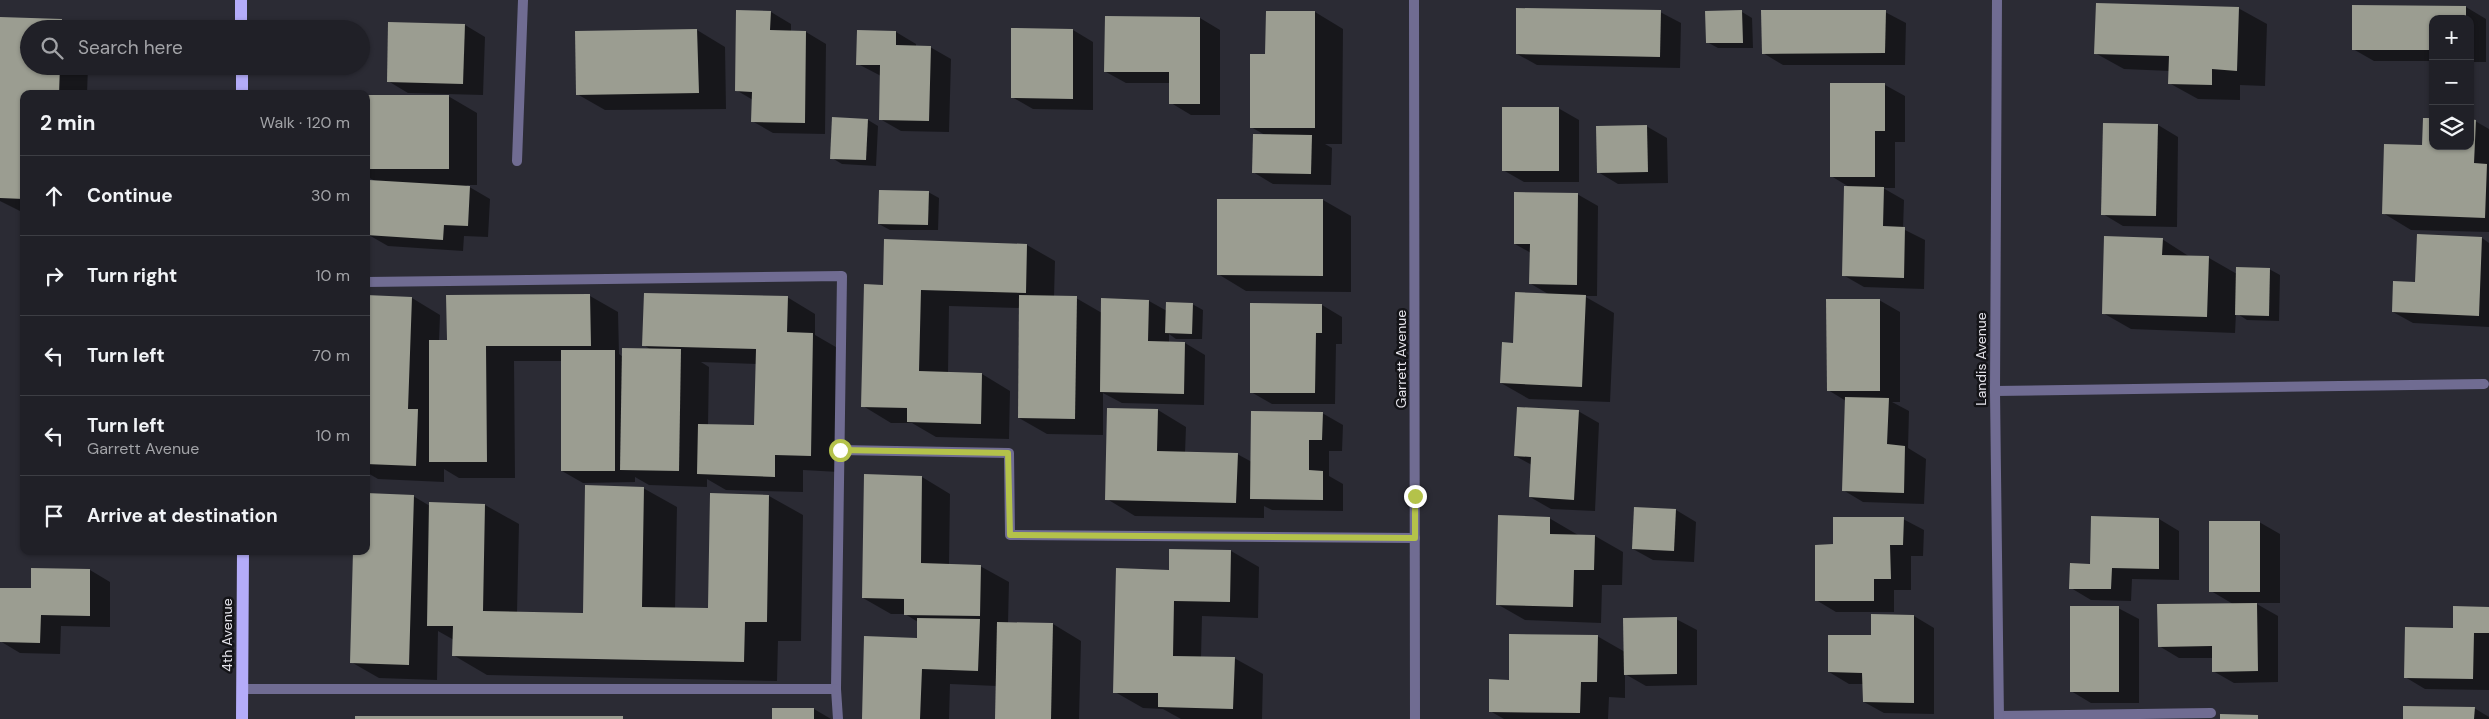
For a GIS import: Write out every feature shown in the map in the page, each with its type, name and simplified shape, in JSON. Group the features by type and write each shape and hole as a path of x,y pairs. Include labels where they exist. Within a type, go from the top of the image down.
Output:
{"main road":[{"path":"241,0 241,20"},
{"path":"242,75 242,90"},
{"name":"4th Avenue","path":"242,719 243,555"}],"street":[{"path":"517,161 523,0"},
{"name":"Garrett Avenue","path":"1414,0 1416,719"},
{"name":"Landis Avenue","path":"1996,0 1995,390 1999,717"},
{"path":"370,282 842,276 836,689 838,719"},
{"path":"1995,390 2484,384"},
{"path":"840,450 1008,453 1010,535 1415,538"},
{"path":"242,689 836,689"},
{"path":"1999,717 2211,713"}],"building":[{"path":"2096,3 2239,7 2237,71 2212,69 2212,85 2168,84 2169,56 2094,54"},
{"path":"2352,5 2466,6 2466,15 2429,15 2429,50 2352,50"},
{"path":"1516,8 1661,10 1660,57 1516,54"},
{"path":"736,10 771,11 770,30 806,31 805,123 751,122 752,92 735,91"},
{"path":"1742,10 1743,43 1706,43 1705,11"},
{"path":"1761,10 1886,10 1885,53 1762,54"},
{"path":"1266,11 1315,11 1315,128 1250,128 1250,54 1265,54"},
{"path":"1105,16 1200,17 1200,104 1169,104 1169,72 1104,72"},
{"path":"0,17 62,19 20,20 20,75 60,75 59,90 20,90 20,199 0,198"},
{"path":"388,22 465,24 463,84 387,82"},
{"path":"1011,28 1073,29 1073,99 1011,98"},
{"path":"697,29 699,93 576,95 575,31"},
{"path":"857,30 896,31 896,45 931,46 929,121 879,120 880,65 856,65"},
{"path":"1830,83 1885,83 1885,131 1875,131 1875,177 1830,177"},
{"path":"370,95 449,95 449,169 370,169"},
{"path":"1502,107 1559,107 1559,171 1502,171"},
{"path":"832,117 868,119 866,160 830,159"},
{"path":"2423,118 2429,118 2429,150 2474,150 2474,120 2476,120 2474,163 2487,164 2485,218 2382,214 2384,144 2422,145"},
{"path":"2103,123 2158,124 2156,216 2101,215"},
{"path":"1647,125 1648,172 1597,173 1596,126"},
{"path":"1253,134 1312,135 1311,174 1252,173"},
{"path":"370,180 470,186 468,226 444,225 443,240 370,235"},
{"path":"1844,186 1884,187 1883,226 1905,227 1904,278 1842,276"},
{"path":"879,190 929,191 928,225 878,224"},
{"path":"1514,192 1578,193 1577,285 1529,284 1530,244 1514,244"},
{"path":"1217,199 1323,199 1323,276 1217,275"},
{"path":"2417,234 2482,237 2479,316 2392,312 2393,281 2415,282"},
{"path":"2104,236 2163,238 2162,255 2209,256 2207,317 2102,314"},
{"path":"884,239 1027,244 1026,293 921,290 919,371 982,373 981,424 907,422 907,408 861,407 864,284 883,285"},
{"path":"2236,267 2270,268 2269,316 2235,315"},
{"path":"1515,292 1586,295 1582,387 1500,383 1502,342 1513,343"},
{"path":"644,293 788,296 787,332 813,333 811,456 775,455 775,477 697,474 698,424 754,425 756,349 642,346"},
{"path":"590,294 591,346 486,346 487,462 429,462 429,340 447,340 446,295"},
{"path":"370,295 412,297 408,409 418,409 416,466 370,464"},
{"path":"1019,295 1077,296 1075,419 1018,418"},
{"path":"1101,298 1149,300 1148,341 1185,342 1184,394 1100,392"},
{"path":"1826,299 1880,299 1880,391 1827,391"},
{"path":"1166,302 1193,303 1192,334 1165,333"},
{"path":"1250,303 1322,304 1322,333 1316,333 1315,393 1250,393"},
{"path":"622,348 681,349 679,471 620,470"},
{"path":"561,350 615,350 615,471 561,471"},
{"path":"1845,397 1889,398 1887,444 1905,446 1904,493 1842,491"},
{"path":"1517,407 1579,410 1574,500 1529,497 1531,457 1514,456"},
{"path":"1107,408 1158,409 1157,451 1238,453 1236,503 1105,500"},
{"path":"1251,411 1323,412 1322,440 1309,440 1309,470 1323,471 1323,500 1250,499"},
{"path":"864,474 922,476 921,563 981,565 980,616 904,615 904,599 862,598"},
{"path":"585,485 644,487 642,607 708,608 710,493 769,495 767,622 745,622 744,662 452,656 453,626 427,626 429,502 485,504 483,611 583,613"},
{"path":"370,493 414,495 409,665 350,663 353,555 370,555"},
{"path":"1634,507 1676,509 1674,551 1632,549"},
{"path":"1498,515 1550,517 1550,534 1595,535 1594,570 1574,570 1573,607 1496,605"},
{"path":"2091,516 2159,518 2159,569 2112,568 2111,589 2069,589 2070,563 2090,564"},
{"path":"1833,517 1904,517 1903,545 1890,545 1891,579 1874,579 1874,601 1815,601 1815,545 1833,544"},
{"path":"2209,521 2260,521 2260,592 2209,592"},
{"path":"1169,549 1231,550 1230,602 1174,601 1173,656 1235,657 1233,709 1158,707 1158,693 1113,693 1116,568 1169,570"},
{"path":"31,568 90,569 90,616 41,615 40,643 0,642 0,588 31,588"},
{"path":"2257,603 2258,671 2212,672 2212,646 2158,647 2157,604"},
{"path":"2070,606 2119,606 2119,692 2070,692"},
{"path":"2453,606 2489,607 2489,633 2474,633 2473,679 2404,678 2405,627 2453,628"},
{"path":"1871,614 1914,615 1914,703 1863,702 1862,673 1828,672 1828,635 1871,635"},
{"path":"1677,617 1677,674 1624,675 1623,618"},
{"path":"917,618 980,619 978,671 922,669 920,719 862,719 864,636 917,638"},
{"path":"997,622 1053,623 1051,719 995,719"},
{"path":"1509,634 1598,635 1597,682 1581,682 1580,713 1489,712 1489,679 1509,680"},
{"path":"2403,706 2475,707 2474,719 2403,719"},
{"path":"772,708 814,708 814,719 772,719"},
{"path":"2220,714 2258,715 2258,719 2220,719"},
{"path":"355,716 623,716 623,719 355,719"}],"route":[{"path":"840,450 1008,453 1010,535 1415,538 1415,496"}]}
